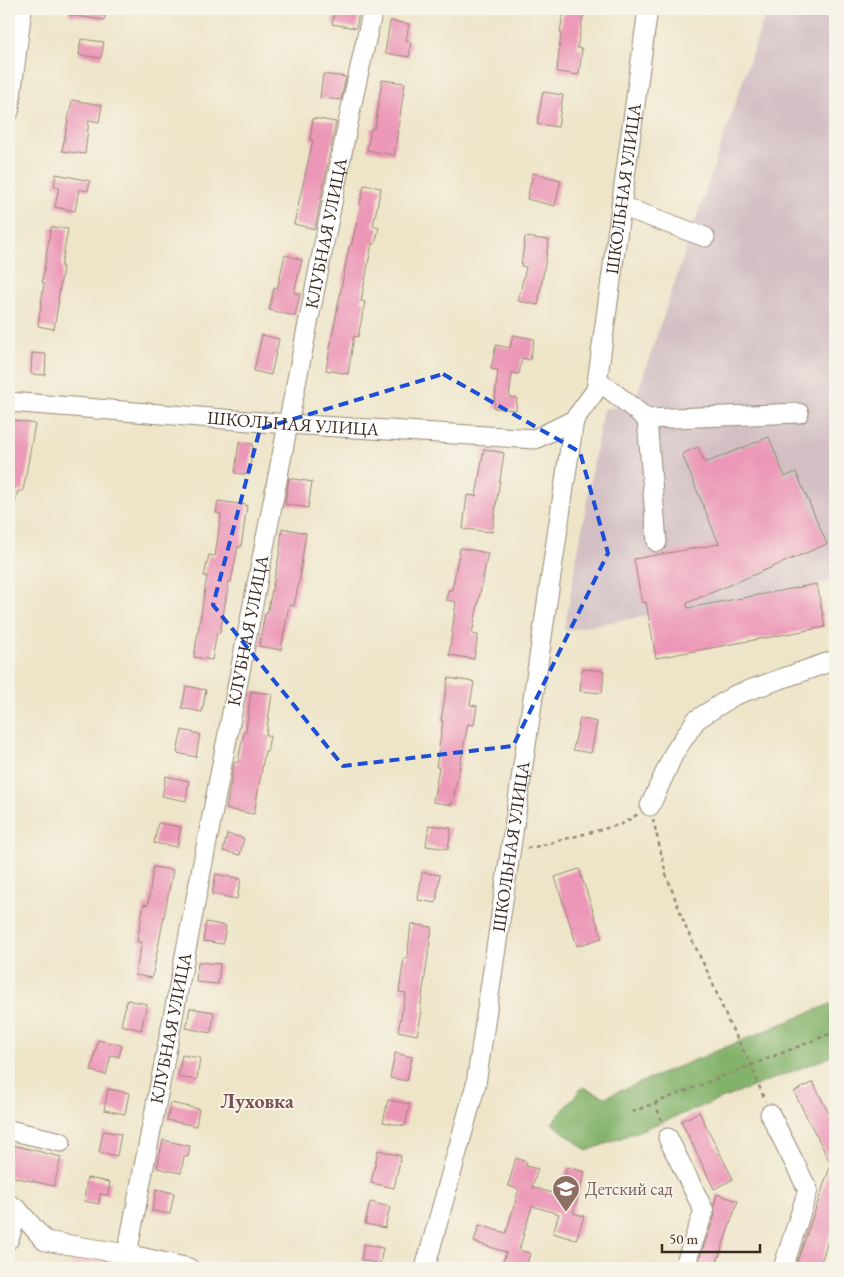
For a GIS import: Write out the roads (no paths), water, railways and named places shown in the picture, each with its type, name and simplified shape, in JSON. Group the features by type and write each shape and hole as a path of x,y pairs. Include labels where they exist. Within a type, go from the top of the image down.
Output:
{"street":[{"path":"9,112 22,9"},
{"name":"КЛУБНАЯ УЛИЦА","path":"127,1254 288,424 352,103 373,9"},
{"name":"ШКОЛЬНАЯ УЛИЦА","path":"9,402 288,424 535,439 574,420 596,390 598,380 648,9"},
{"path":"621,206 705,237"},
{"path":"598,380 647,419 799,413"},
{"path":"647,419 657,542"},
{"name":"ШКОЛЬНАЯ УЛИЦА","path":"425,1268 476,1084 574,420"},
{"path":"650,806 674,753 696,720 735,696 835,660"},
{"path":"770,1114 808,1190 783,1268"},
{"path":"9,1130 61,1142"},
{"path":"668,1138 704,1211 684,1268"},
{"path":"13,1207 45,1241 127,1254 189,1268"},
{"path":"9,1239 13,1207"}],"place":[{"name":"Детский сад","path":"566,1213"}],"district":[{"name":"Луховка","path":"257,1101"}]}
